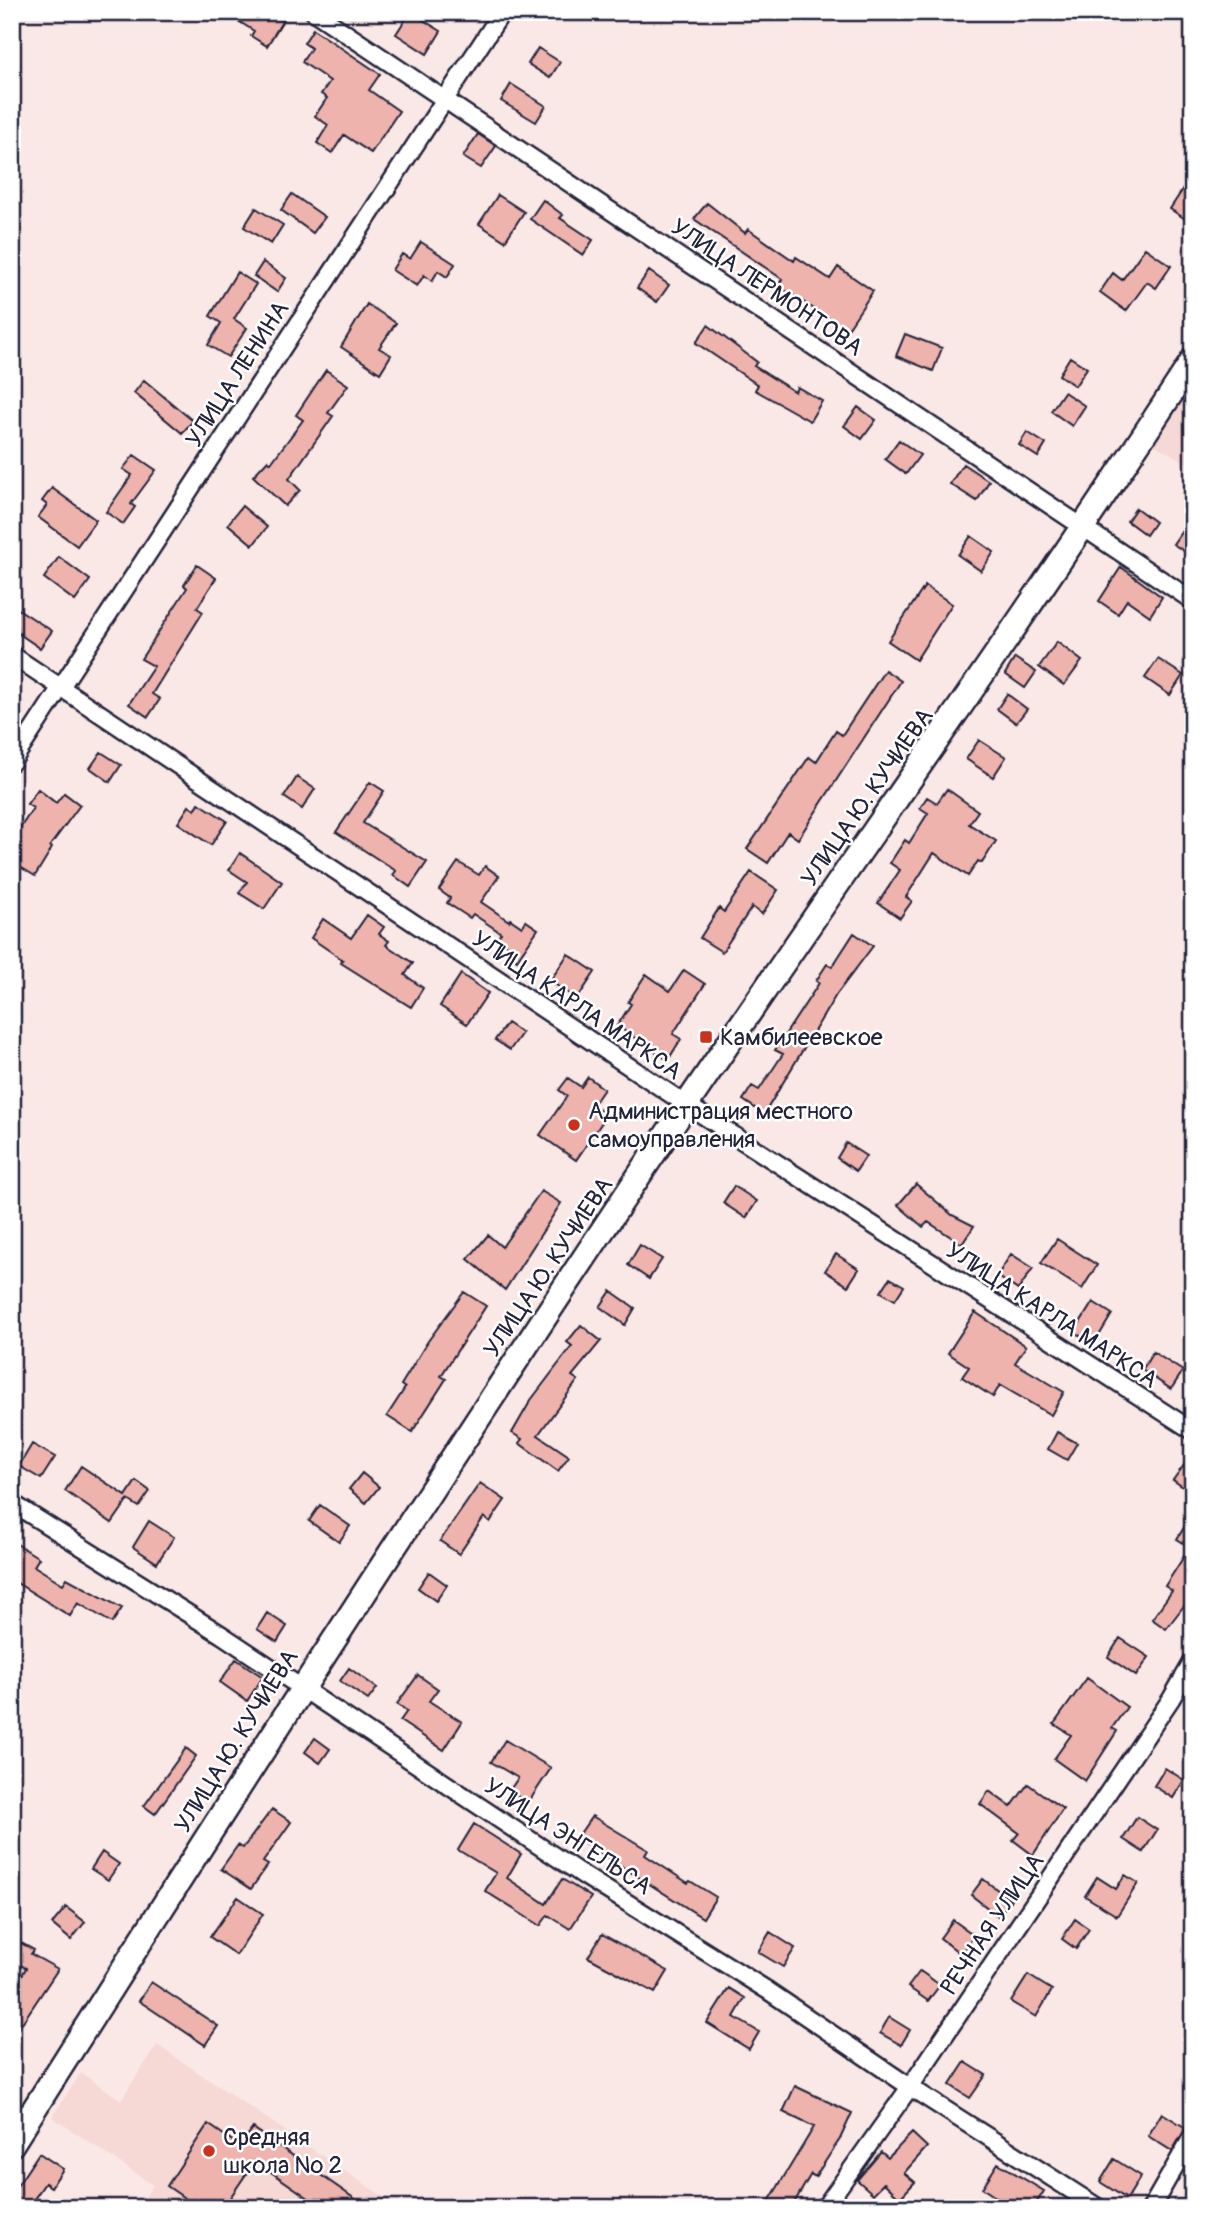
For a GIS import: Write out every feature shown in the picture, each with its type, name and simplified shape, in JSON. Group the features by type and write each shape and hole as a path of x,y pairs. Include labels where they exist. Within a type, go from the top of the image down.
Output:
{"street":[{"name":"УЛИЦА ЛЕРМОНТОВА","path":"314,12 1193,601"},
{"name":"УЛИЦА ЛЕНИНА","path":"12,762 59,686 502,12"},
{"name":"УЛИЦА Ю. КУЧИЕВА","path":"12,2144 300,1688 687,1105 1084,528 1193,360"},
{"name":"УЛИЦА КАРЛА МАРКСА","path":"12,655 687,1105 1193,1431"},
{"name":"УЛИЦА ЭНГЕЛЬСА","path":"12,1503 300,1688 586,1877 767,1990 910,2087 1099,2208"},
{"name":"РЕЧНАЯ УЛИЦА","path":"824,2208 910,2087 1171,1699 1193,1661"},
{"path":"1151,2208 1193,2135"}],"shaded area":[{"path":"1193,378 1193,466 1151,443"},
{"name":"Средняя школа № 2","path":"157,2045 400,2208 138,2208 153,2185 52,2117 81,2073 121,2100"}],"building":[{"path":"224,12 288,12 267,46 251,36 254,31"},
{"path":"410,12 441,31 427,54 396,34"},
{"path":"313,29 380,74 369,90 399,111 371,153 344,135 332,153 317,143 328,125 315,116 327,98 321,94 330,81 302,62 311,48 304,43"},
{"path":"538,48 560,62 550,78 528,64"},
{"path":"511,84 546,106 536,122 501,101"},
{"path":"478,134 496,146 481,168 463,157"},
{"path":"1193,174 1193,224 1170,209"},
{"path":"292,194 325,217 313,233 281,210"},
{"path":"498,195 524,212 505,241 479,224"},
{"path":"543,200 563,215 560,218 593,240 583,255 530,219"},
{"path":"707,203 745,233 748,229 794,261 796,257 830,279 838,267 873,291 847,330 778,286 782,279 694,219"},
{"path":"256,208 283,225 271,244 244,227"},
{"path":"421,242 455,264 447,277 438,271 432,281 424,275 417,286 392,270 402,254 410,259"},
{"path":"1145,248 1171,266 1156,288 1147,282 1126,311 1100,292 1113,273 1122,280"},
{"path":"263,262 286,278 277,292 254,276"},
{"path":"649,271 669,285 657,302 637,288"},
{"path":"237,272 256,284 234,319 247,328 228,357 208,345 221,323 210,316"},
{"path":"367,304 396,323 379,348 391,355 380,373 341,347"},
{"path":"708,325 757,362 754,366 795,392 797,387 822,401 810,421 755,390 758,385 696,343"},
{"path":"905,334 942,348 933,371 896,356"},
{"path":"1070,357 1087,368 1075,386 1059,375"},
{"path":"326,370 348,385 328,413 333,416 289,479 300,490 285,506 253,476 268,460 271,463 303,420 296,415"},
{"path":"144,380 193,421 182,433 134,393"},
{"path":"1064,392 1085,406 1072,426 1051,411"},
{"path":"858,407 876,420 862,439 844,426"},
{"path":"1027,432 1046,444 1038,457 1019,445"},
{"path":"899,440 920,455 906,474 885,459"},
{"path":"134,455 156,470 131,504 135,507 123,524 106,512 132,475 123,469"},
{"path":"963,464 989,481 977,501 950,484"},
{"path":"52,488 96,520 77,546 38,517 47,505 42,501"},
{"path":"242,506 267,527 253,545 228,524"},
{"path":"1136,508 1155,522 1146,535 1127,521"},
{"path":"1193,515 1193,557 1173,544"},
{"path":"971,536 994,552 981,571 958,555"},
{"path":"59,557 90,580 75,601 44,578"},
{"path":"197,565 216,578 197,608 203,612 152,694 160,699 148,717 129,704 154,666 141,659 187,588 184,585"},
{"path":"1121,567 1162,597 1150,616 1127,600 1118,614 1099,601"},
{"path":"925,586 952,604 916,660 888,641"},
{"path":"12,605 52,631 40,648 12,629"},
{"path":"1057,642 1082,661 1064,685 1039,667"},
{"path":"1015,658 1036,672 1025,688 1005,674"},
{"path":"1158,659 1183,675 1170,695 1145,678"},
{"path":"885,670 901,681 798,839 788,832 768,863 747,849 809,757 816,762 836,731 842,735"},
{"path":"1007,694 1027,709 1016,723 997,709"},
{"path":"979,740 1006,757 993,777 966,759"},
{"path":"101,752 121,765 110,782 90,768"},
{"path":"297,777 315,789 302,809 284,797"},
{"path":"370,782 384,791 363,823 427,862 410,887 393,875 396,871 336,832"},
{"path":"38,789 56,803 64,793 80,805 50,846 52,848 35,876 12,862 12,841 33,808 27,804"},
{"path":"947,789 978,811 969,824 996,841 982,863 978,861 968,876 934,853 906,897 912,901 900,918 878,903 900,870 890,863 905,840 909,843 928,813 920,808 927,797 937,803"},
{"path":"199,803 227,821 211,845 178,823 189,806 195,810"},
{"path":"240,853 282,882 264,909 239,893 247,882 229,870"},
{"path":"458,862 479,875 485,866 499,876 481,902 509,921 510,919 522,927 526,921 538,929 517,960 506,952 509,947 497,938 501,933 473,914 470,918 447,903 450,898 439,890"},
{"path":"751,872 778,890 762,914 752,907 722,952 700,938 719,908 724,912"},
{"path":"367,915 384,927 379,934 389,941 386,945 413,963 405,975 423,988 411,1007 341,963 343,960 311,938 323,919 351,938"},
{"path":"854,933 873,946 836,995 764,1114 743,1100 752,1086 759,1090 783,1054 775,1050 819,983 816,981 827,964 832,967"},
{"path":"568,954 595,972 577,999 550,981"},
{"path":"684,970 705,984 673,1034 681,1039 668,1060 617,1026 646,974 670,991"},
{"path":"461,974 488,993 467,1024 440,1006"},
{"path":"507,1023 522,1033 510,1050 495,1040"},
{"name":"Администрация местного самоуправления","path":"588,1077 604,1089 593,1105 607,1115 576,1160 540,1135 567,1096 559,1090 568,1078 581,1087"},
{"path":"846,1143 866,1156 856,1171 837,1158"},
{"path":"916,1184 952,1215 974,1226 962,1244 928,1222 923,1227 898,1205"},
{"path":"734,1186 757,1201 746,1218 723,1203"},
{"path":"541,1191 561,1203 505,1290 468,1259 488,1235 502,1247"},
{"path":"1057,1239 1097,1265 1082,1289 1041,1263"},
{"path":"640,1245 662,1259 649,1279 628,1265"},
{"path":"836,1254 859,1269 848,1286 825,1271"},
{"path":"1011,1254 1033,1268 1018,1290 997,1276"},
{"path":"890,1278 904,1286 895,1300 881,1292"},
{"path":"611,1291 635,1308 625,1325 600,1307"},
{"path":"464,1292 486,1306 441,1376 446,1379 412,1432 387,1416 405,1388 401,1385 428,1341"},
{"path":"1093,1302 1112,1314 1094,1344 1074,1332"},
{"path":"975,1312 1026,1346 1015,1363 1064,1392 1051,1415 1000,1385 993,1397 962,1377 969,1367 948,1353"},
{"path":"581,1325 601,1341 572,1376 578,1380 538,1435 569,1456 558,1471 519,1443 522,1439 512,1433 531,1400 572,1346 567,1342"},
{"path":"1153,1352 1183,1371 1171,1389 1142,1370"},
{"path":"1057,1432 1077,1443 1067,1460 1048,1449"},
{"path":"32,1444 55,1457 41,1479 19,1466"},
{"path":"1193,1453 1193,1494 1173,1480"},
{"path":"81,1466 126,1496 136,1481 150,1491 139,1507 128,1500 112,1523 65,1491"},
{"path":"362,1473 379,1487 366,1503 349,1489"},
{"path":"480,1483 505,1500 490,1522 484,1517 459,1554 440,1541"},
{"path":"320,1505 350,1526 339,1542 309,1521"},
{"path":"1193,1513 1193,1594 1166,1629 1152,1619 1172,1591 1165,1586 1190,1547 1177,1539"},
{"path":"149,1521 174,1537 157,1563 133,1547"},
{"path":"12,1541 39,1558 34,1566 63,1584 67,1578 122,1608 112,1623 78,1603 70,1616 12,1580"},
{"path":"429,1572 447,1585 436,1601 418,1588"},
{"path":"267,1613 287,1626 277,1642 257,1629"},
{"path":"1120,1638 1149,1657 1136,1676 1108,1657"},
{"path":"236,1659 263,1677 247,1701 220,1682"},
{"path":"349,1668 377,1688 368,1700 340,1681"},
{"path":"418,1675 438,1689 429,1701 462,1722 444,1750 400,1721 407,1711 397,1704"},
{"path":"1087,1678 1127,1707 1112,1728 1117,1731 1085,1781 1054,1759 1071,1735 1054,1724"},
{"path":"315,1738 330,1749 320,1763 305,1752"},
{"path":"505,1740 551,1768 528,1803 509,1791 518,1778 491,1762"},
{"path":"186,1748 196,1756 155,1814 144,1806"},
{"path":"1165,1768 1184,1780 1173,1798 1154,1786"},
{"path":"1028,1784 1063,1809 1033,1855 1013,1840 1019,1833 980,1804 989,1791 1011,1807"},
{"path":"272,1809 291,1822 263,1862 268,1865 251,1889 221,1869 238,1845 243,1848"},
{"path":"592,1816 648,1850 645,1855 688,1883 690,1881 716,1897 703,1918 577,1838"},
{"path":"1137,1817 1157,1830 1143,1852 1123,1839"},
{"path":"474,1824 521,1854 507,1878 546,1904 562,1879 591,1897 570,1929 548,1915 540,1926 485,1891 496,1873 458,1850"},
{"path":"102,1852 119,1864 108,1880 91,1869"},
{"path":"1125,1875 1138,1883 1117,1916 1085,1896 1097,1877 1116,1889"},
{"path":"983,1879 1011,1900 998,1916 971,1895"},
{"path":"238,1897 263,1914 236,1955 210,1937"},
{"path":"66,1907 85,1922 71,1940 52,1924"},
{"path":"1075,1919 1089,1929 1076,1949 1062,1939"},
{"path":"953,1920 974,1935 961,1954 940,1938"},
{"path":"770,1932 795,1948 783,1967 758,1952"},
{"path":"602,1934 668,1971 655,1993 588,1957"},
{"path":"12,1938 34,1950 31,1954 58,1969 12,2038 12,1992 26,1968 12,1960"},
{"path":"920,1971 940,1985 928,2001 908,1987"},
{"path":"1028,1975 1052,1990 1036,2017 1011,2002"},
{"path":"151,1982 218,2026 205,2045 139,2001"},
{"path":"729,1988 745,1998 734,2017 759,2032 749,2049 707,2023"},
{"path":"889,2017 910,2030 901,2045 880,2033"},
{"path":"965,2062 986,2075 970,2098 950,2085"},
{"path":"795,2086 852,2113 840,2139 815,2177 811,2174 791,2208 765,2208 814,2127 783,2112"},
{"path":"1162,2113 1186,2128 1172,2151 1148,2136"},
{"path":"208,2124 240,2146 253,2128 368,2208 323,2208 255,2161 223,2208 199,2208 167,2186"},
{"path":"912,2133 927,2147 904,2173 915,2182 900,2198 884,2183 873,2194 857,2180 881,2152 888,2158"},
{"path":"39,2153 63,2169 51,2187 45,2183 28,2208 12,2208 12,2182 17,2186"},
{"path":"1114,2159 1141,2176 1127,2199 1100,2182"},
{"path":"998,2163 1044,2191 1033,2208 1012,2208 982,2188"}],"place":[{"name":"Камбилеевское","path":"706,1037"},
{"name":"Администрация местного самоуправления","path":"574,1125"},
{"name":"Средняя школа № 2","path":"209,2151"}]}
